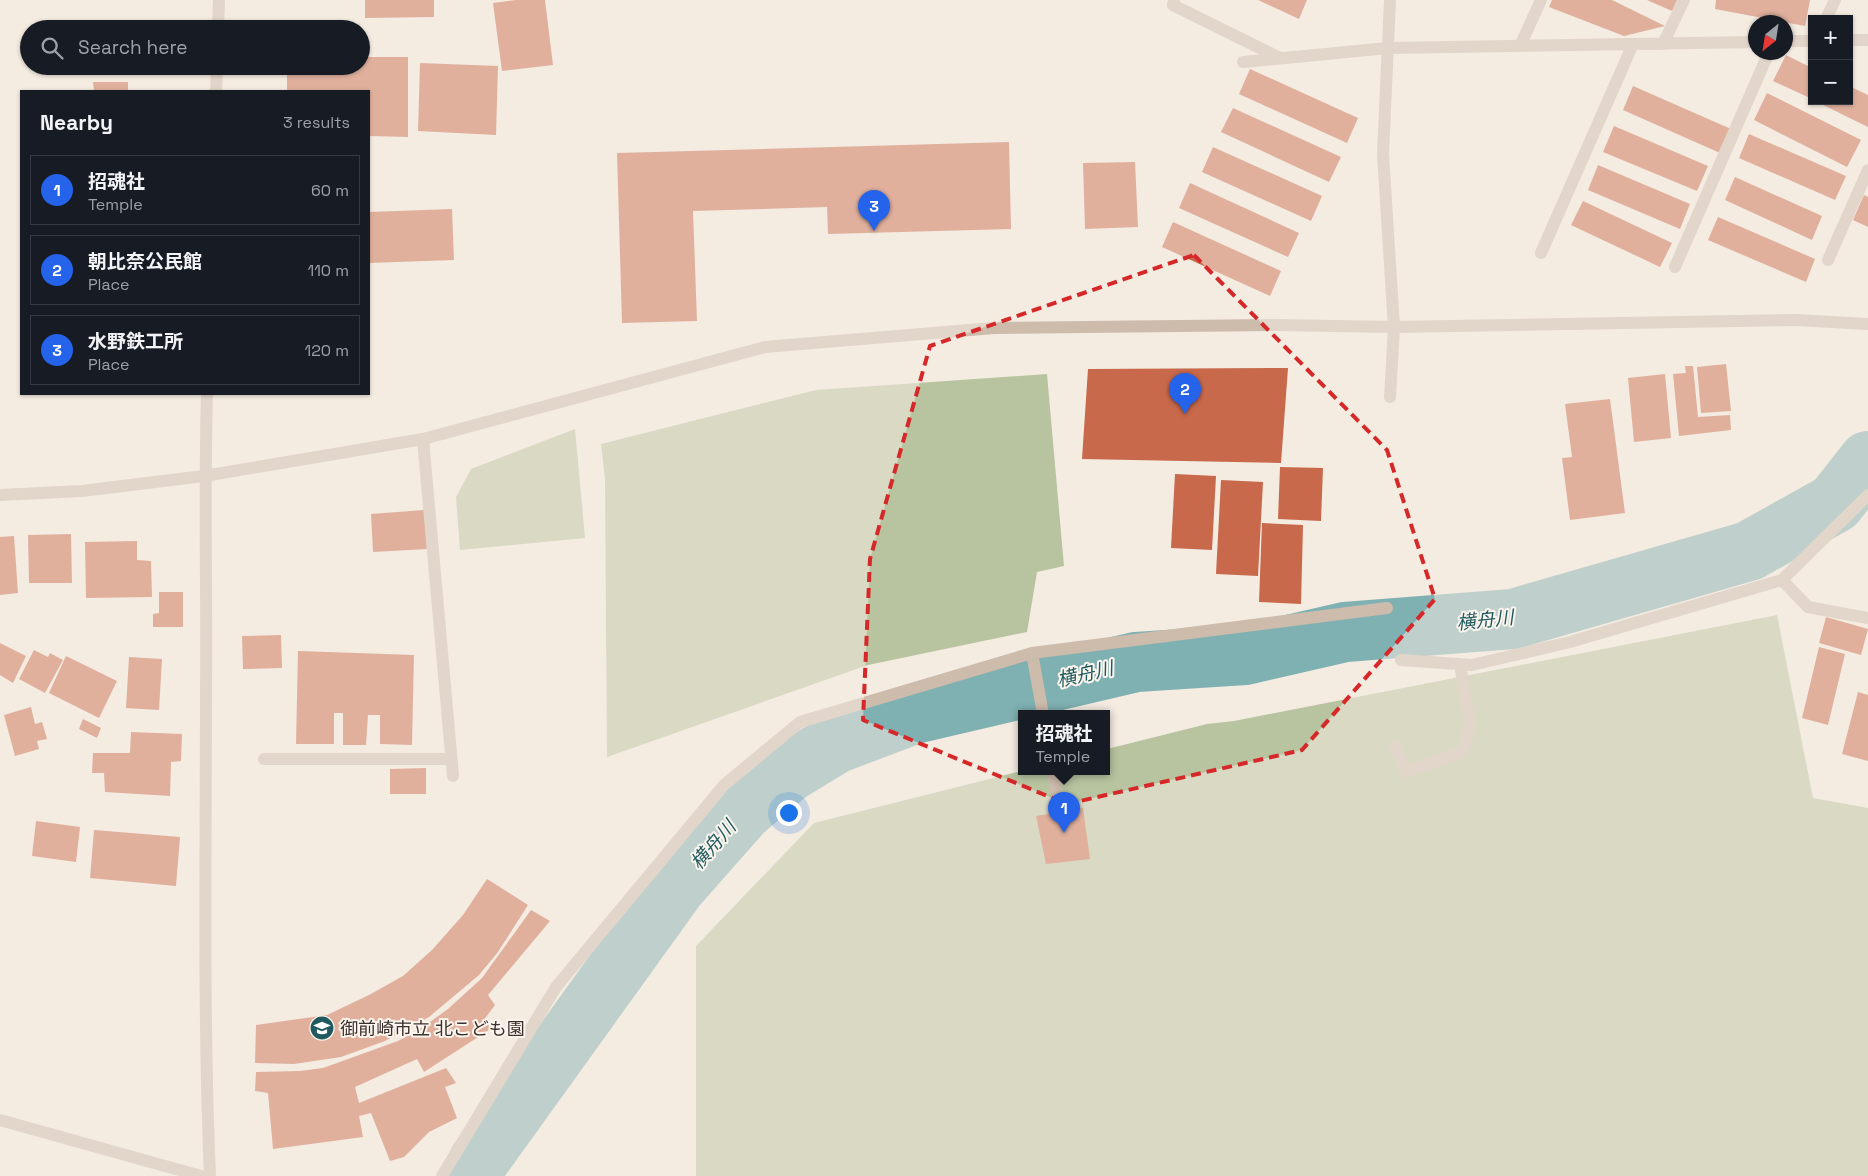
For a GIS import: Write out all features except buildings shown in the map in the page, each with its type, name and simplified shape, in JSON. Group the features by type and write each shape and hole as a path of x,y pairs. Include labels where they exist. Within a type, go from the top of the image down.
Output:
{"street":[{"path":"218,20 219,0"},
{"path":"1174,0 1173,5 1280,58"},
{"path":"1390,0 1383,154 1394,327 1390,397"},
{"path":"1520,46 1541,0"},
{"path":"1663,44 1684,0"},
{"path":"1828,15 1835,0"},
{"path":"1853,40 1868,40"},
{"path":"1793,41 1808,41"},
{"path":"1243,62 1388,48 1748,42"},
{"path":"1541,253 1633,44"},
{"path":"1675,267 1766,60"},
{"path":"216,90 217,75"},
{"path":"1828,260 1868,170"},
{"path":"0,495 82,491 204,476 423,439 765,347 994,328 1266,325 1394,327 1796,320 1868,324"},
{"path":"207,395 204,476 207,636 205,928 210,1176"},
{"path":"423,439 453,776"},
{"path":"1401,660 1472,665 1570,642 1782,580 1868,495"},
{"path":"1782,580 1808,607 1868,618"},
{"path":"442,1176 556,987 724,785 800,722 1032,653 1387,608"},
{"path":"1032,653 1041,710"},
{"path":"1395,746 1406,772 1464,751 1470,724 1460,664"},
{"path":"264,759 451,759"},
{"path":"1054,775 1057,794"},
{"path":"0,1120 201,1176"}],"highlighted area":[{"path":"1194,255 1387,450 1435,599 1302,750 1067,804 863,720 870,559 930,346"}],"green space":[{"path":"1047,374 1064,566 1037,572 1027,632 868,665 607,757 605,479 601,444 816,390"},
{"path":"575,429 585,538 460,550 456,497 471,469"},
{"path":"1777,615 1813,798 1868,808 1868,1176 696,1176 696,946 814,823 1018,772 1018,775 1110,775 1110,748 1207,724 1234,721"}],"waterway":[{"name":"横舟川","path":"472,1176 478,1162 676,887 742,812 789,772 835,744 914,714 1136,662 1245,655 1345,632 1513,619 1749,551 1835,503 1868,461"}],"place":[{"name":"水野鉄工所","path":"874,231"},
{"name":"朝比奈公民館","path":"1185,414"},
{"name":"招魂社","path":"1064,833"},
{"name":"御前崎市立 北こども園","path":"322,1028"}]}
